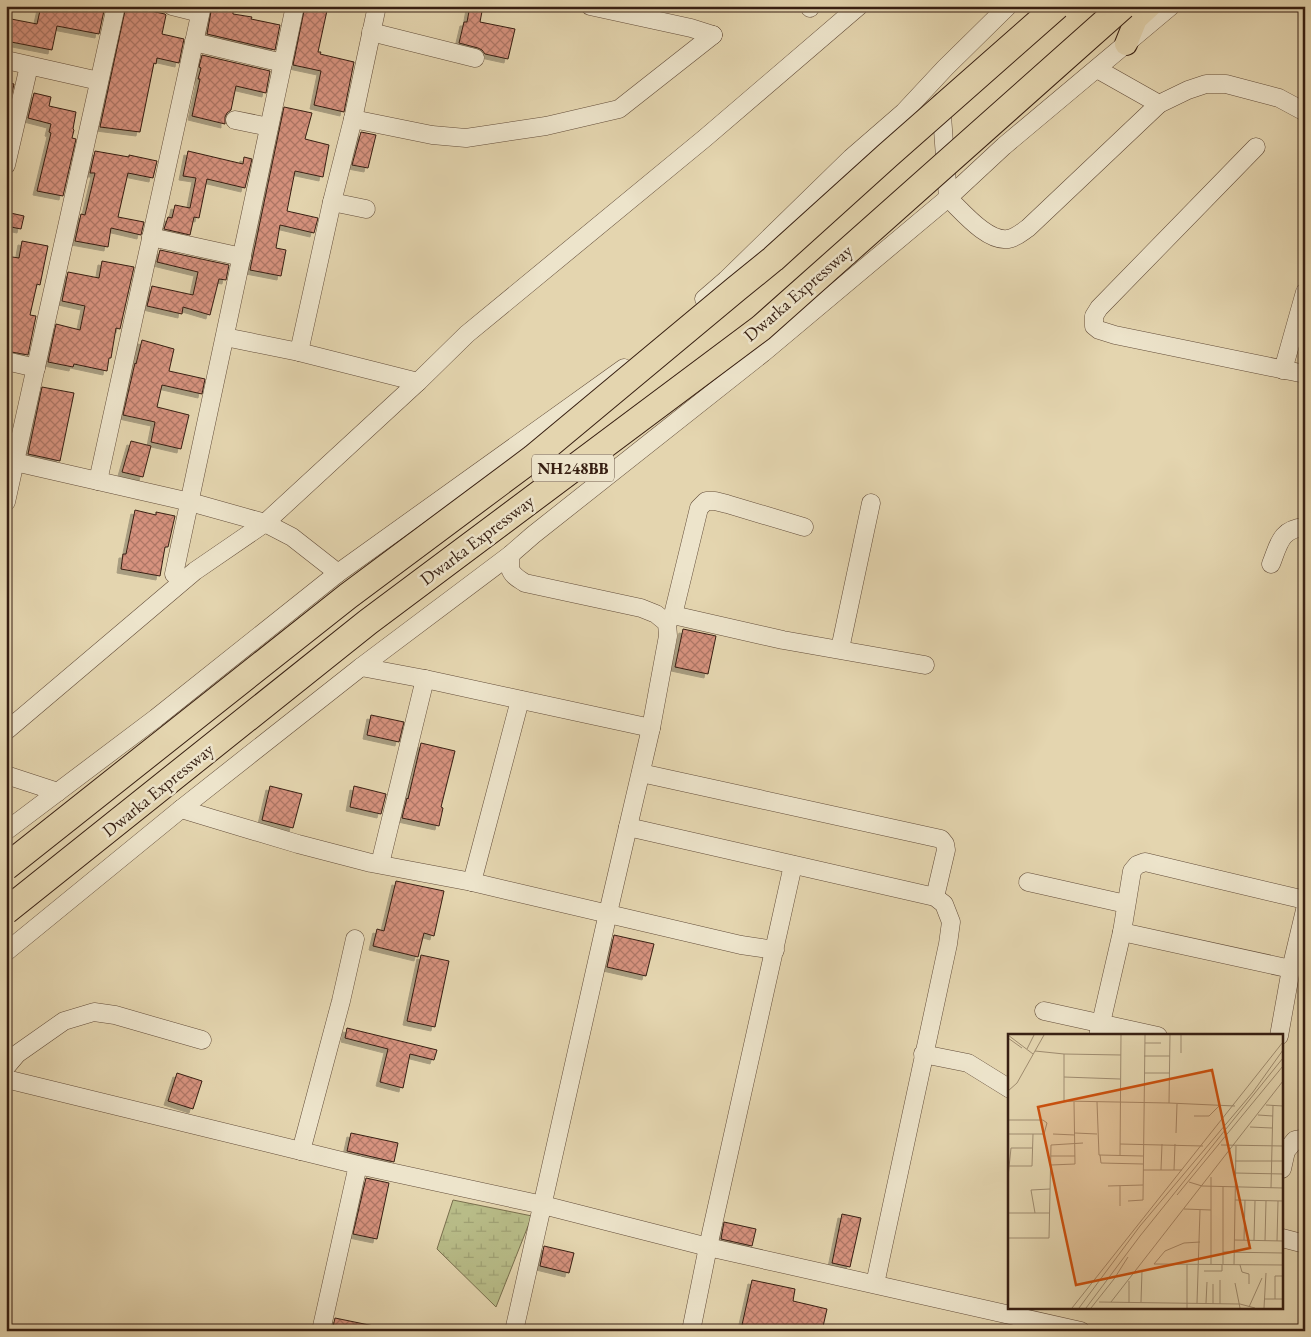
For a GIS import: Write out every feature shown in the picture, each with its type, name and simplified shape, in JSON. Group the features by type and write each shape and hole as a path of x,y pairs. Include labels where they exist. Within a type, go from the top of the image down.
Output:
{"highway":[{"name":"Dwarka Expressway","path":"6,867 348,596 533,458 773,259 1057,6"},
{"name":"Dwarka Expressway","path":"6,911 368,622 760,328 1136,10"}],"main road":[{"path":"1126,44 1136,10"}],"street":[{"path":"6,502 11,461 36,368 116,6"},
{"path":"98,481 201,10 172,6"},
{"path":"174,574 295,6"},
{"path":"299,352 377,6"},
{"path":"353,119 432,135 466,138 546,126 619,110 713,35 691,28 590,6"},
{"path":"6,731 195,571 265,523 418,382 467,334 706,138 858,6"},
{"path":"6,832 156,718 338,573 626,366 726,280 851,158 904,112 939,74 1008,6"},
{"path":"6,952 181,809 361,667 510,555 763,353 948,198 1004,146 1171,6"},
{"path":"371,32 475,58"},
{"path":"194,42 283,63"},
{"path":"6,60 99,82"},
{"path":"6,165 29,66"},
{"path":"1097,69 1159,104"},
{"path":"939,74 948,198 994,238 1007,239 1017,236 1028,228 1159,104 1188,90 1206,84 1226,84 1278,98 1305,112"},
{"path":"235,120 269,127"},
{"path":"1256,147 1099,308 1094,316 1094,326 1099,330 1115,335 1305,374"},
{"path":"332,202 366,210"},
{"path":"151,237 242,257"},
{"path":"1283,370 1305,292"},
{"path":"224,337 299,352 418,382"},
{"path":"6,361 36,368"},
{"path":"11,461 190,502 265,523 292,537 338,573"},
{"path":"514,1331 651,728 670,619 699,508 706,502 715,501 804,527"},
{"path":"840,649 871,504"},
{"path":"1271,564 1279,543 1286,533 1293,529 1305,527"},
{"path":"510,555 510,568 515,577 525,583 640,608 670,619 925,665"},
{"path":"361,667 651,728"},
{"path":"380,864 425,679"},
{"path":"472,882 520,700"},
{"path":"640,773 940,839 945,844 946,850 935,897"},
{"path":"6,775 58,792"},
{"path":"181,809 298,844 380,864 472,882 741,945 775,950"},
{"path":"628,827 935,897 944,904 951,922 948,944 875,1284"},
{"path":"1100,1030 1122,932 1132,871 1137,865 1145,862 1305,900"},
{"path":"691,1331 793,865"},
{"path":"1028,882 1126,904"},
{"path":"1279,1034 1291,969 1305,910"},
{"path":"1122,932 1291,969"},
{"path":"301,1151 355,939"},
{"path":"1044,1011 1100,1030 1139,1034"},
{"path":"6,1067 17,1054 64,1021 94,1012 115,1015 202,1040"},
{"path":"923,1054 968,1063 1008,1088"},
{"path":"6,1078 358,1165 543,1205 708,1247 875,1284 1008,1309"},
{"path":"1284,1160 1286,1151 1295,1140 1305,1138"},
{"path":"322,1331 358,1165"},
{"path":"1284,1239 1305,1244"},
{"path":"1014,1310 1046,1316 1081,1331"}],"green space":[{"path":"453,1200 532,1216 496,1307 437,1249"}],"building":[{"path":"41,6 105,6 99,34 57,26 52,50 6,41 6,18 37,24"},
{"path":"126,6 165,14 162,34 184,39 179,63 157,58 156,64 154,63 140,132 100,127"},
{"path":"212,6 233,10 233,14 280,25 275,50 207,34"},
{"path":"305,6 328,6 318,52 354,62 344,112 314,105 321,71 293,65"},
{"path":"470,6 483,6 480,22 515,29 508,59 485,54 478,48 459,43 464,22 467,22"},
{"path":"202,55 270,71 266,93 236,86 231,110 225,117 225,124 192,116 200,79 198,79"},
{"path":"6,82 14,84 10,102 6,101"},
{"path":"34,93 51,97 49,106 76,112 72,138 76,139 63,196 37,191 51,133 49,132 51,124 28,118"},
{"path":"284,107 312,113 305,139 329,145 323,177 295,171 287,211 318,218 314,233 280,225 276,248 286,250 281,276 250,270"},
{"path":"361,132 376,135 368,168 352,165"},
{"path":"95,151 157,161 153,178 128,173 118,217 144,222 141,235 111,228 108,247 75,241 81,214 85,215 95,173 90,173"},
{"path":"188,151 243,164 244,157 252,159 245,188 207,179 199,218 194,217 190,235 164,229 168,217 172,218 175,205 190,208 196,178 183,176"},
{"path":"6,212 24,216 21,229 6,226"},
{"path":"22,241 48,246 40,285 37,284 30,315 36,316 28,355 6,351 6,256 19,258"},
{"path":"160,250 229,265 226,280 219,279 210,315 183,307 182,314 147,306 152,286 193,295 198,272 157,262"},
{"path":"102,261 134,267 120,329 116,328 107,371 74,364 73,367 48,362 56,324 80,330 85,306 62,301 68,272 99,278"},
{"path":"142,340 174,349 169,371 205,379 202,394 162,385 157,407 189,415 181,449 151,442 155,422 123,415"},
{"path":"42,387 74,393 60,461 28,454"},
{"path":"131,441 151,446 143,477 122,472"},
{"path":"135,510 156,515 156,512 175,516 168,547 165,547 160,576 121,569 123,554 126,554"},
{"path":"683,629 716,636 708,674 675,667"},
{"path":"371,715 404,722 399,742 367,735"},
{"path":"421,743 455,751 441,807 443,808 439,826 402,818"},
{"path":"270,786 302,794 293,828 262,820"},
{"path":"354,786 386,794 381,814 350,807"},
{"path":"396,881 444,891 434,936 424,933 418,957 373,946 377,929 384,931"},
{"path":"614,935 654,944 646,976 607,967"},
{"path":"421,955 449,961 435,1027 407,1021"},
{"path":"347,1028 437,1050 434,1060 410,1054 403,1088 380,1082 388,1049 345,1038"},
{"path":"177,1073 202,1081 193,1109 168,1101"},
{"path":"351,1133 398,1143 394,1162 347,1151"},
{"path":"366,1178 389,1183 377,1239 353,1234"},
{"path":"842,1214 861,1218 850,1267 832,1263"},
{"path":"724,1222 756,1229 752,1246 721,1239"},
{"path":"544,1246 574,1253 569,1273 540,1266"},
{"path":"752,1280 795,1289 793,1301 827,1309 822,1331 768,1331 742,1325"},
{"path":"335,1318 374,1326 373,1331 332,1331"}]}
